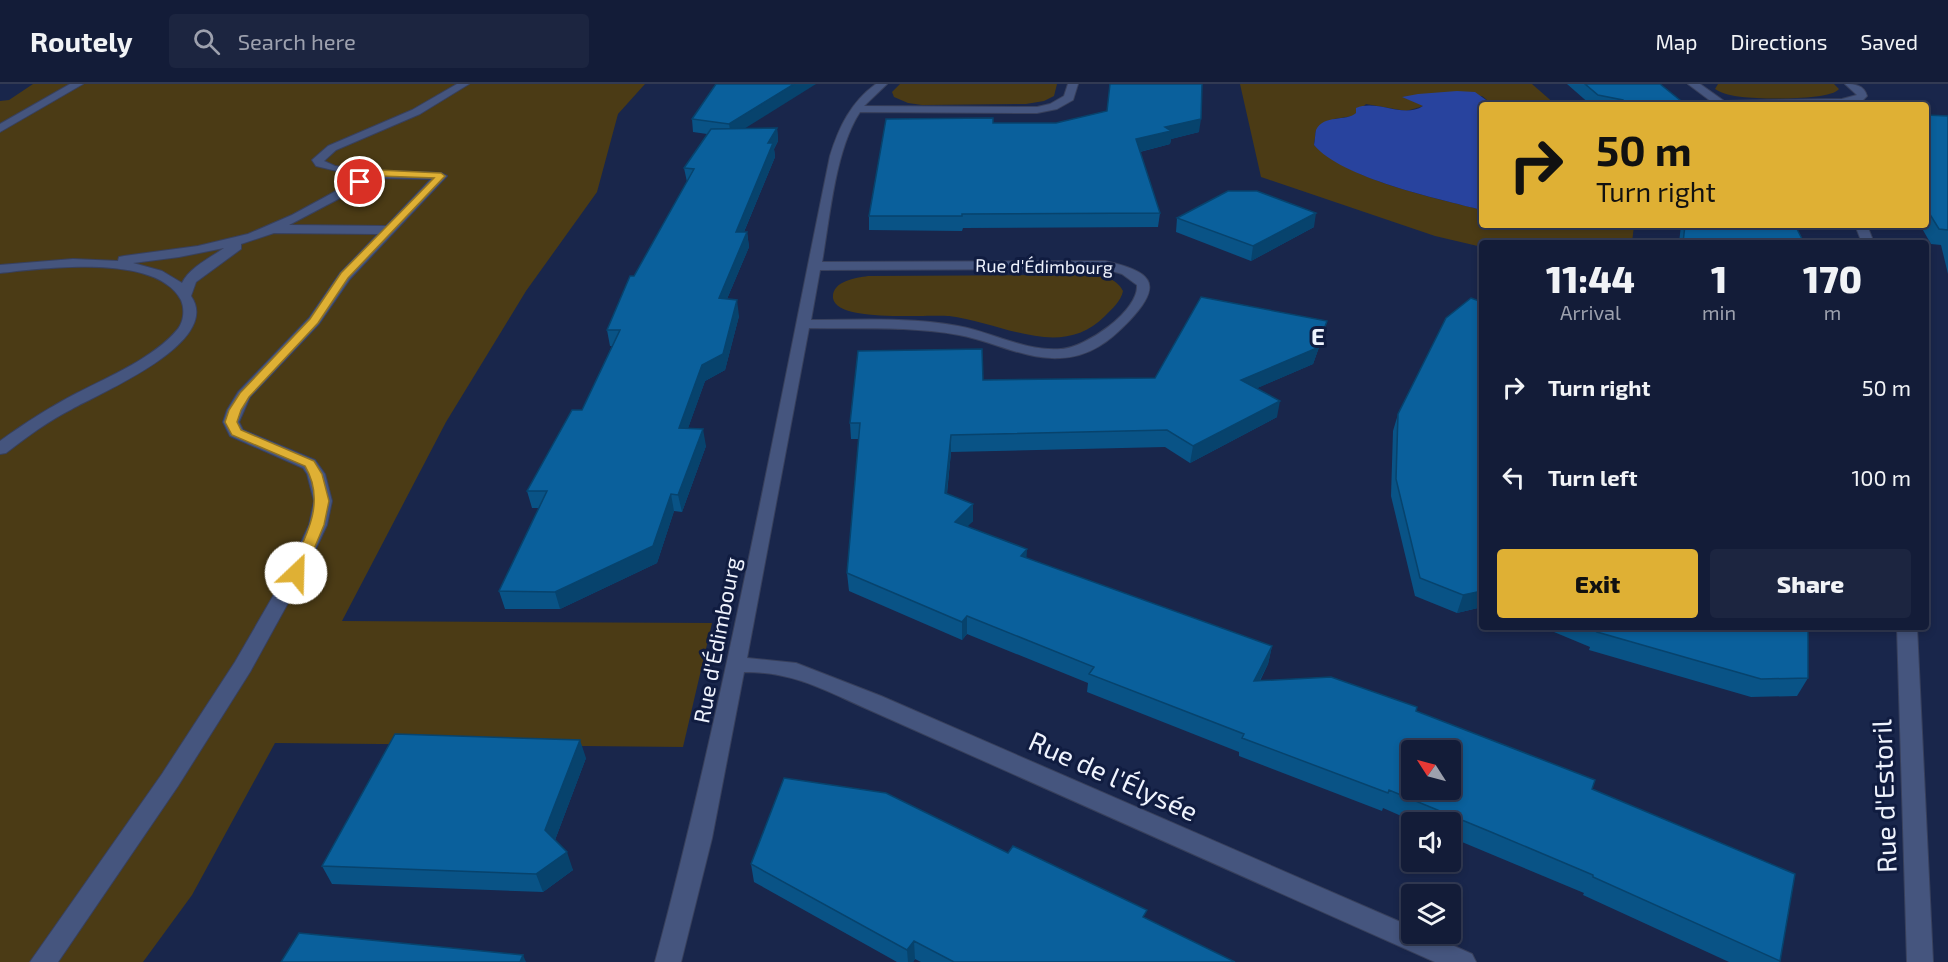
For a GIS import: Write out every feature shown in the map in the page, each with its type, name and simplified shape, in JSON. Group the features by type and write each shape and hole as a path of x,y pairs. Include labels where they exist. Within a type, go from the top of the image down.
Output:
{"street":[{"path":"59,94 68,84"},
{"path":"0,129 29,110 78,84"},
{"path":"43,962 170,780 243,667 296,573 318,525 323,501 316,474 309,464 236,433 231,422 235,410 244,395 314,321 345,276 441,176 345,171 326,167 318,160 332,148 416,112 464,84"},
{"name":"Rue d'Édimbourg","path":"668,962 699,838 839,143 856,109 866,96 882,84"},
{"path":"856,109 1037,110 1053,107 1069,98 1073,84"},
{"path":"1693,84 1718,102"},
{"path":"1842,102 1862,96 1862,92 1850,84"},
{"path":"0,115 29,110"},
{"path":"185,295 190,280 225,252 378,173"},
{"path":"0,269 144,259 222,245 270,229 388,230"},
{"path":"0,449 47,415 129,370 178,338 190,322 190,309 185,295 170,279 147,271 87,263"},
{"name":"Rue d'Édimbourg","path":"802,324 936,328 981,335 1036,351 1074,352 1104,339 1141,300 1145,291 1142,282 1133,274 1105,265 814,266"},
{"name":"Rue d'Estoril","path":"1907,630 1920,962"},
{"name":"Rue de l'Élysée","path":"735,665 765,665 796,670 1463,962"}],"shaded area":[{"path":"33,84 645,84 618,114 597,192 526,291 446,422 342,621 712,623 683,747 275,743 192,895 143,962 0,962 0,101 9,100"},
{"path":"900,84 1057,84 1054,96 1044,101 1026,104 922,105 908,103 894,97 892,92"},
{"path":"1240,84 1532,84 1553,102 1489,102 1482,96 1403,97 1424,106 1406,111 1366,104 1353,116 1334,119 1316,130 1314,145 1330,158 1370,178 1479,209 1479,228 1634,228 1632,240 1479,240 1479,246 1435,236 1261,177"},
{"path":"1718,84 1834,84 1839,89 1822,96 1738,97 1715,89"},
{"path":"1087,275 1112,280 1120,286 1123,291 1122,295 1105,316 1088,329 1069,336 1030,335 949,316 865,314 838,306 833,298 840,284 868,276"}],"water":[{"path":"1475,92 1489,102 1479,102 1479,209 1392,186 1368,177 1327,157 1314,145 1316,130 1324,122 1352,116 1356,113 1356,108 1364,106 1407,111 1415,109 1423,106 1402,97 1418,94"}],"building":[{"path":"716,84 794,84 729,124 692,119"},
{"path":"1110,84 1202,84 1201,119 1165,127 1171,131 1136,139 1160,213 869,216 886,119 993,118 993,123 1056,123 1107,111"},
{"path":"1585,84 1660,84 1682,102 1625,102 1598,95"},
{"path":"1929,115 1948,116 1948,230 1939,229 1929,213"},
{"path":"777,128 768,143 773,143 736,232 747,232 719,298 737,300 723,354 702,365 679,428 703,429 678,495 671,494 653,546 555,592 499,591 547,491 527,491 572,410 582,410 620,330 607,330 630,276 634,276 694,169 684,168 711,129"},
{"path":"1228,191 1257,191 1316,213 1253,246 1177,218"},
{"path":"1685,228 1796,228 1802,240 1683,240"},
{"path":"1201,297 1327,321 1317,348 1241,380 1280,401 1193,446 1167,430 951,435 945,493 973,504 955,522 1027,549 1021,556 1272,646 1254,681 1331,677 1417,707 1416,711 1595,780 1592,789 1795,874 1780,961 1593,877 1593,875 1461,820 1461,812 1442,812 1413,800 1461,800 1461,740 1401,740 1401,795 1389,790 1388,793 1242,738 1244,734 1089,674 1094,667 967,616 962,622 847,573 860,423 850,423 858,351 982,349 983,380 1155,378"},
{"path":"1471,298 1479,301 1479,592 1463,595 1420,578 1396,479 1398,414 1446,318"},
{"path":"1598,630 1808,630 1808,678 1761,679 1597,632"},
{"path":"395,734 580,740 545,830 567,852 536,874 322,866"},
{"path":"784,778 886,793 1008,853 1013,846 1147,910 1143,917 1235,962 954,962 914,941 907,950 751,864"},
{"path":"299,933 523,955 520,962 281,962"}],"district":[{"name":"E","path":"1318,337"}],"route":[{"path":"296,573 318,525 323,501 316,474 309,464 236,433 231,422 244,395 314,321 345,276 441,176 378,173 360,182"}]}
